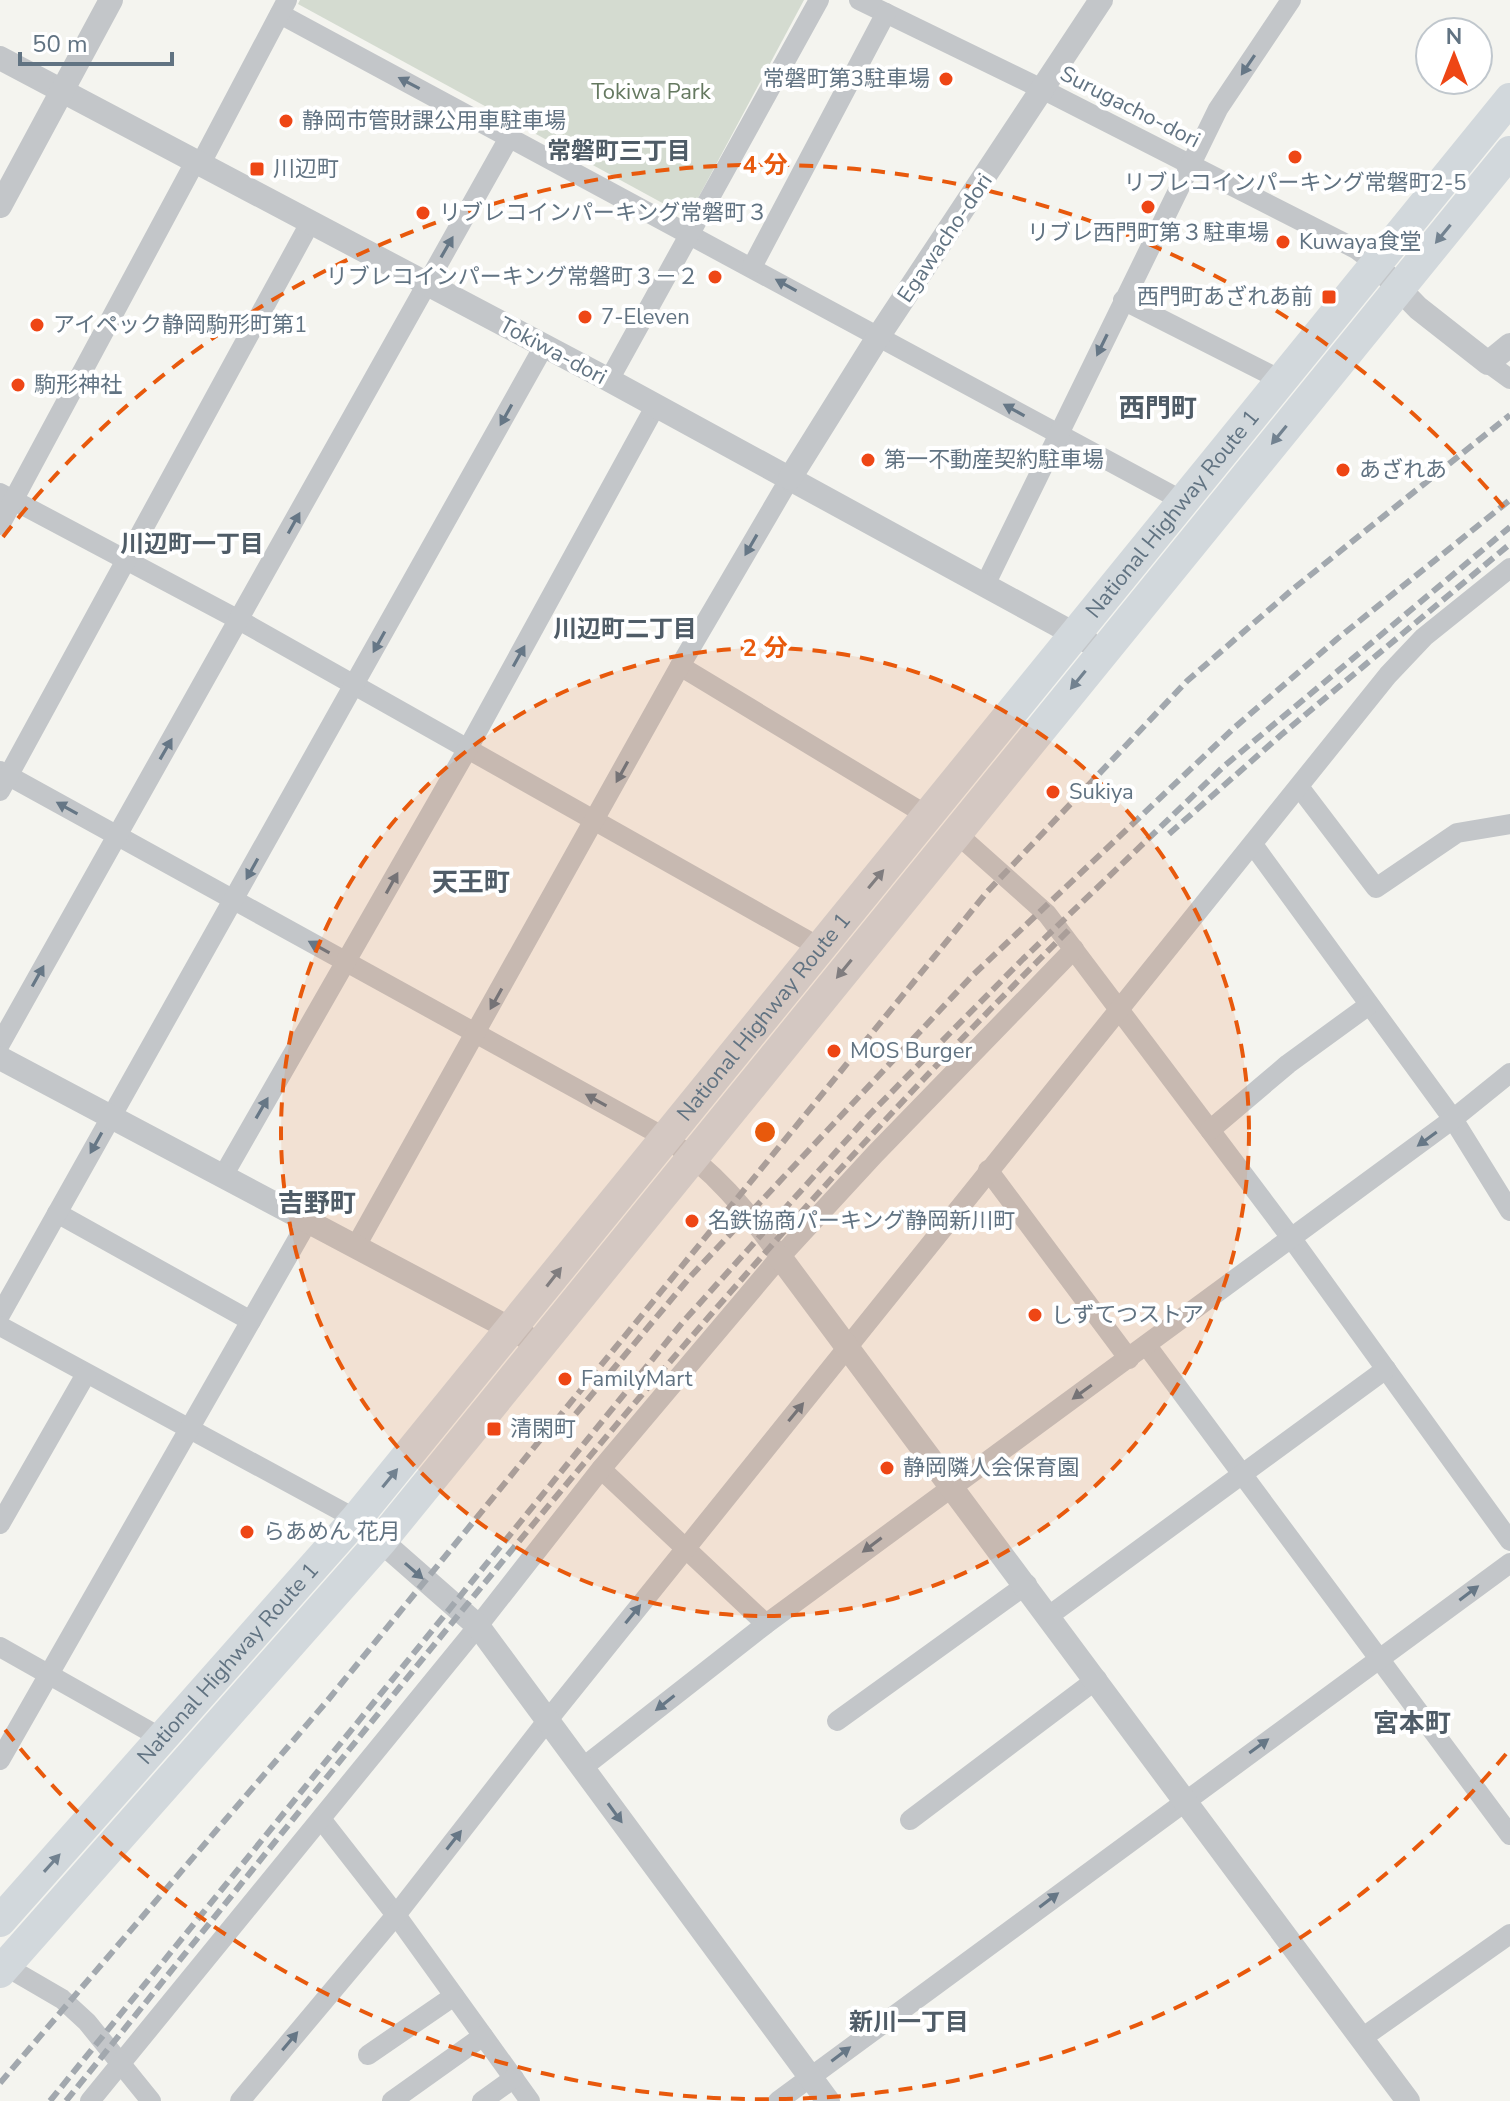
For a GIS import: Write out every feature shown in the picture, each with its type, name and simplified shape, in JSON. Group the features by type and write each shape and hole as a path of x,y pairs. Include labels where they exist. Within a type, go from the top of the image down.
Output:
{"highway":[{"name":"National Highway Route 1","path":"0,1921 356,1519 693,1156 942,824 1074,634 1510,99"},
{"name":"National Highway Route 1","path":"2,1967 381,1541 664,1137 819,947 942,824 1103,650 1510,152"}],"street":[{"path":"0,206 111,0"},
{"path":"609,380 819,0"},
{"name":"Surugacho-dori","path":"859,0 1044,90 1356,249 1376,264"},
{"name":"Egawacho-dori","path":"790,478 878,337 1101,0"},
{"path":"985,585 1218,109 1291,0"},
{"path":"0,525 7,496 198,163 283,7 510,136 1181,500"},
{"path":"752,267 886,13"},
{"name":"Tokiwa-dori","path":"0,58 656,405 1103,650"},
{"path":"0,1044 510,136"},
{"path":"310,223 3,779 116,835 664,1137 693,1156 745,1208 1408,2101"},
{"path":"1376,264 1398,289 1510,379"},
{"path":"1123,300 1279,379"},
{"path":"1488,363 1510,345"},
{"path":"0,1315 544,346"},
{"path":"223,1176 467,750 656,405"},
{"path":"356,1246 680,666 790,478"},
{"path":"7,496 239,620 819,947"},
{"path":"240,2101 396,1915 547,1721 988,1170 1254,846 1388,675 1424,637 1510,568"},
{"path":"680,666 942,824 1047,914 1292,1239 1510,1541"},
{"path":"1300,788 1376,888 1457,833 1510,824"},
{"path":"1254,846 1453,1119 1510,1211"},
{"path":"90,2101 478,1626 601,1469 780,1257 875,1154 1074,949"},
{"path":"1210,1130 1288,1064 1369,1005"},
{"path":"0,1058 525,1336"},
{"path":"582,1768 766,1624 1292,1239 1510,1073"},
{"path":"988,1170 1129,1359"},
{"path":"57,1213 251,1321"},
{"path":"0,1760 308,1221"},
{"path":"0,1326 356,1519 478,1626 828,2101"},
{"path":"1147,1346 1510,1835"},
{"path":"1050,1615 1386,1369"},
{"path":"0,1524 86,1374"},
{"path":"601,1469 766,1624"},
{"path":"778,2101 1184,1799 1510,1563"},
{"path":"837,1721 1027,1584"},
{"path":"0,1647 163,1739"},
{"path":"910,1820 1097,1679"},
{"path":"321,1819 396,1915 530,2101"},
{"path":"1362,2038 1508,1940"},
{"path":"2,1967 62,1999 87,2022 151,2101"},
{"path":"368,2055 454,1996"},
{"path":"392,2101 483,2036"},
{"path":"482,2101 514,2078"}],"green space":[{"name":"Tokiwa Park","path":"300,0 804,0 688,217 298,4"}],"railway":[{"path":"0,2083 328,1700 987,892 1187,681 1293,589 1510,415"},
{"path":"564,1428 690,1277 972,976 1234,728 1337,639 1510,500"},
{"path":"50,2101 682,1323 870,1114 1023,959 1223,767 1510,527"},
{"path":"1169,834 1281,735 1510,544"},
{"path":"66,2101 430,1650 677,1353 936,1066 1071,928"}],"place":[{"name":"常磐町第3駐車場","path":"946,79"},
{"name":"静岡市管財課公用車駐車場","path":"286,121"},
{"name":"リブレコインパーキング常磐町2-5","path":"1295,157"},
{"name":"川辺町","path":"257,169"},
{"name":"リブレ西門町第３駐車場","path":"1148,207"},
{"name":"リブレコインパーキング常磐町３","path":"423,213"},
{"name":"Kuwaya食堂","path":"1283,242"},
{"name":"リブレコインパーキング常磐町３－２","path":"715,277"},
{"name":"西門町あざれあ前","path":"1329,297"},
{"name":"7-Eleven","path":"585,317"},
{"name":"アイペック静岡駒形町第1","path":"37,325"},
{"name":"駒形神社","path":"18,385"},
{"name":"第一不動産契約駐車場","path":"868,460"},
{"name":"あざれあ","path":"1343,470"},
{"name":"Sukiya","path":"1053,792"},
{"name":"MOS Burger","path":"834,1051"},
{"name":"名鉄協商パーキング静岡新川町","path":"692,1221"},
{"name":"しずてつストア","path":"1035,1315"},
{"name":"FamilyMart","path":"565,1379"},
{"name":"清閑町","path":"494,1429"},
{"name":"静岡隣人会保育園","path":"887,1468"},
{"name":"らあめん 花月","path":"247,1532"}],"district":[{"name":"常磐町三丁目","path":"619,151"},
{"name":"西門町","path":"1158,408"},
{"name":"川辺町一丁目","path":"192,544"},
{"name":"川辺町二丁目","path":"625,629"},
{"name":"天王町","path":"471,882"},
{"name":"吉野町","path":"317,1203"},
{"name":"宮本町","path":"1412,1723"},
{"name":"新川一丁目","path":"909,2022"}]}
